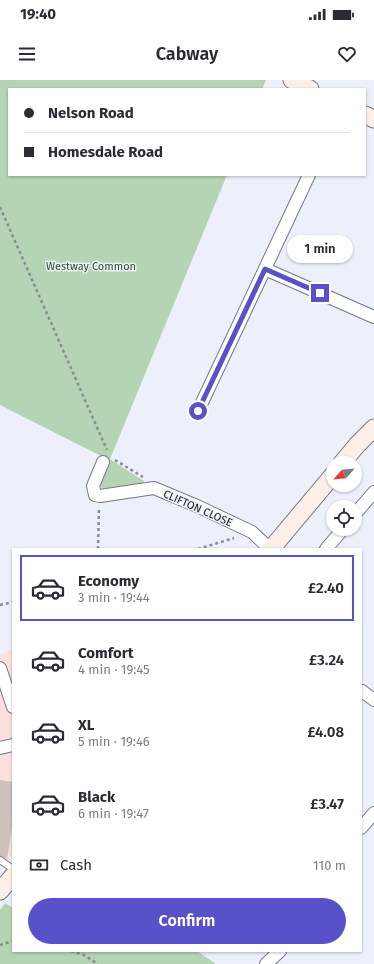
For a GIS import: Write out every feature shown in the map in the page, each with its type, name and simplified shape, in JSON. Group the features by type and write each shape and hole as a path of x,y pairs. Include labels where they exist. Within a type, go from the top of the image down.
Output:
{"street":[{"path":"292,80 308,88"},
{"path":"198,411 309,176"},
{"path":"265,269 374,318"},
{"path":"348,456 374,428"},
{"path":"93,497 93,486 103,462"},
{"path":"272,548 326,483"},
{"name":"CLIFTON CLOSE","path":"93,497 154,488 252,532 270,548"},
{"path":"362,506 374,492"},
{"path":"327,548 337,536"},
{"path":"0,668 12,704"},
{"path":"362,691 374,700"},
{"path":"0,748 12,744"},
{"path":"362,827 373,816"},
{"path":"0,891 12,877"},
{"path":"266,964 279,952"}],"lane":[{"path":"0,860 12,868"}],"path":[{"path":"0,207 109,456 149,482 154,488"},
{"path":"93,497 98,548"},
{"path":"201,548 252,532"},
{"path":"0,605 12,602"},
{"path":"0,945 12,941"},
{"path":"74,952 84,955 98,964"}],"shaded area":[{"path":"12,649 12,854 0,868 0,655"}],"green space":[{"name":"Westway Common","path":"0,80 266,80 262,88 8,88 8,176 227,176 110,459 144,481 144,484 105,491 102,488 101,480 109,460 0,405"},
{"path":"5,903 12,907 12,952 198,952 216,964 0,964 0,910"}],"building":[{"path":"0,780 12,782 12,828 7,859 0,856"}],"route":[{"path":"198,411 265,269 320,293"}]}
